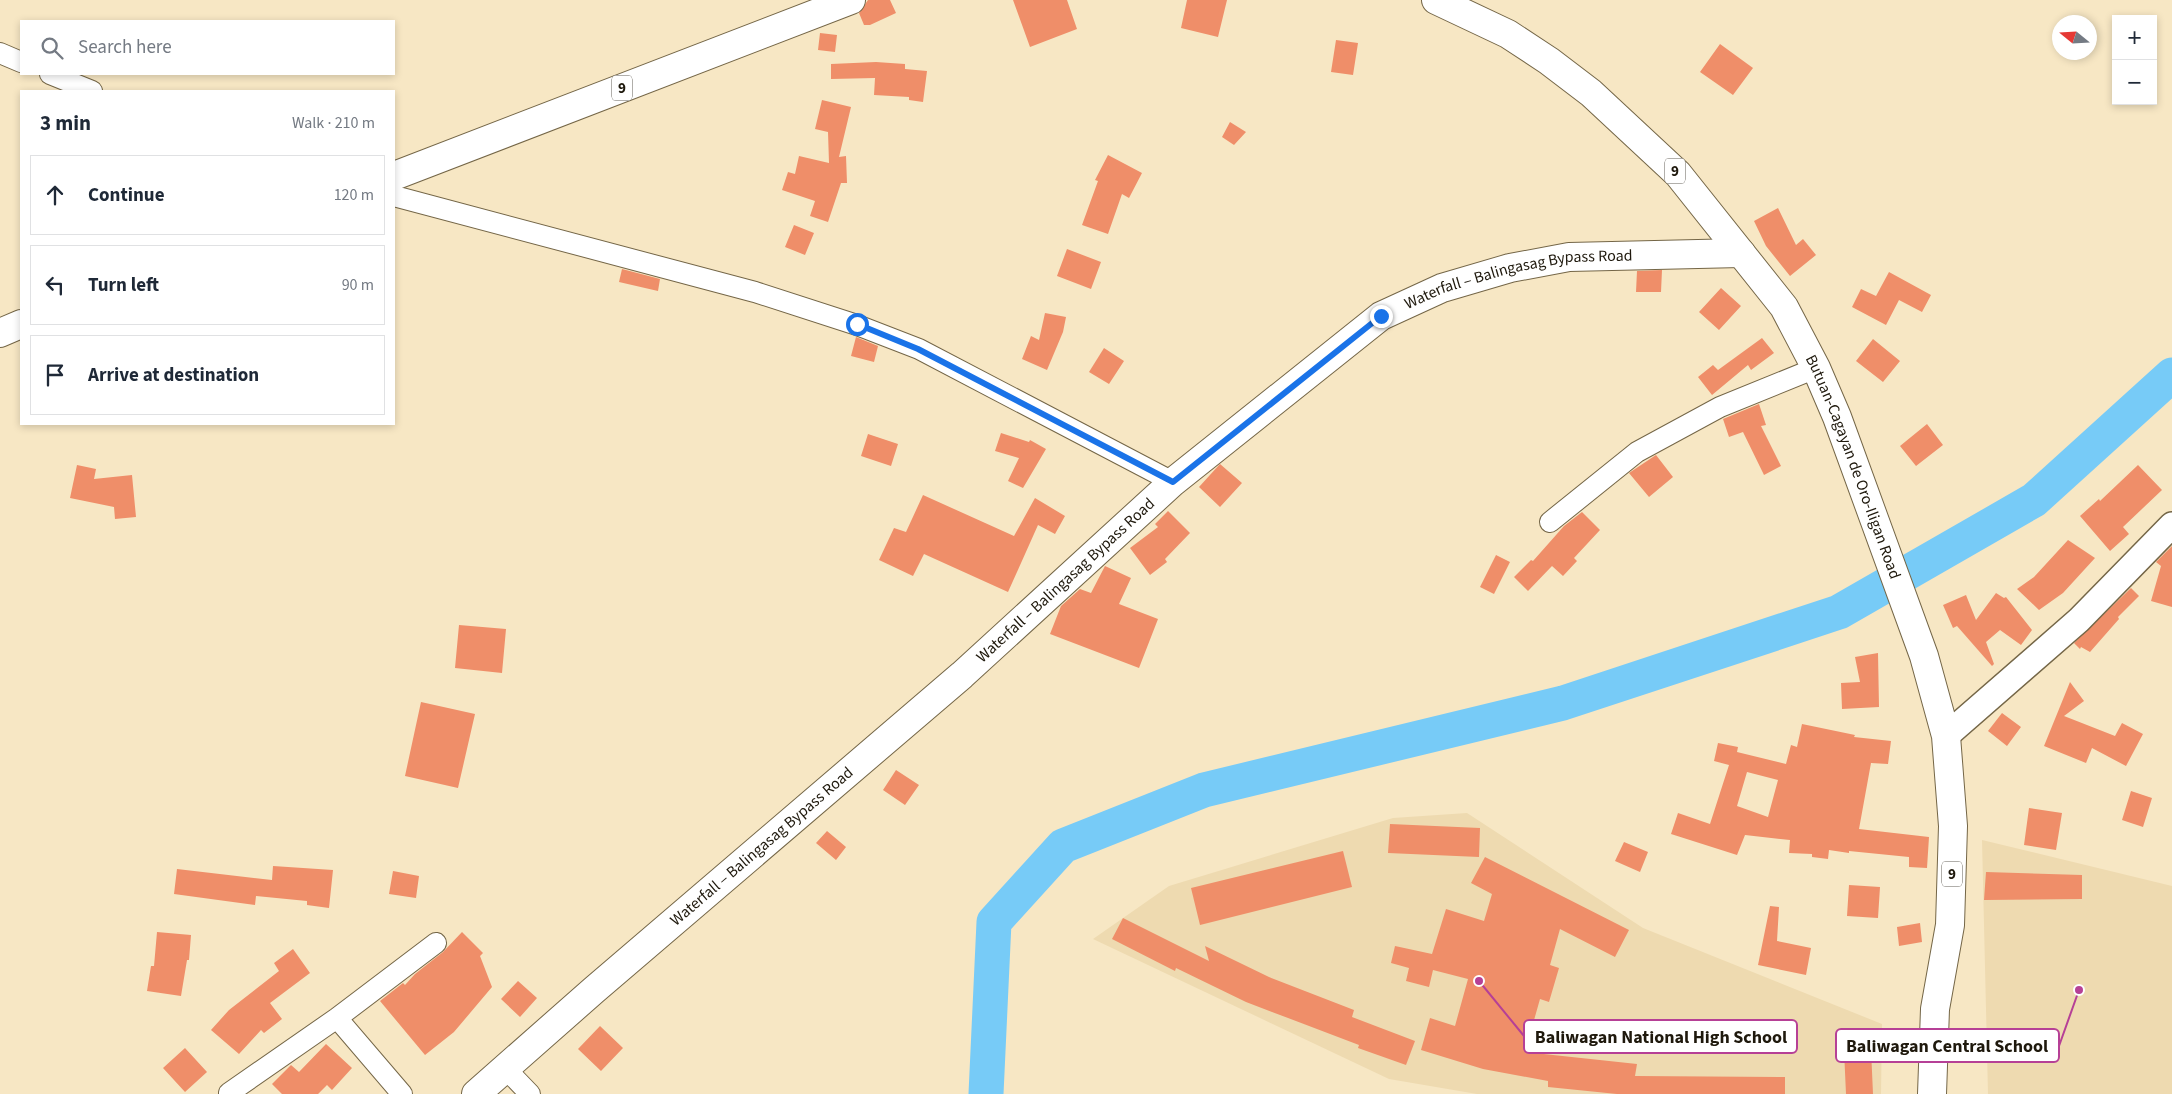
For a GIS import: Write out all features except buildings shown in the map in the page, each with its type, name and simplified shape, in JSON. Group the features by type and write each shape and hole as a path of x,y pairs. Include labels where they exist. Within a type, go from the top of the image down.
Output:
{"main road":[{"name":"9","path":"395,176 850,0"},
{"name":"Butuan-Cagayan de Oro-Iligan Road","path":"1436,0 1508,34 1591,92 1678,174 1784,307 1816,368 1837,416 1924,656 1946,736 1953,826 1950,925 1935,1010 1932,1094"},
{"name":"Waterfall ‒ Balingasag Bypass Road","path":"476,1094 962,675 1173,482 1381,316 1442,288 1510,268 1569,257 1741,253"},
{"path":"0,333 20,324"}],"street":[{"path":"0,53 20,62"},
{"path":"52,75 90,90"},
{"path":"395,196 755,292 857,324 918,349 1173,482"},
{"path":"1550,522 1637,452 1720,407 1816,368"},
{"path":"1946,736 2080,620 2172,525"},
{"path":"229,1093 337,1018 436,943"},
{"path":"337,1018 402,1094"},
{"path":"505,1068 530,1094"}],"shaded area":[{"path":"1467,813 1643,928 1882,1024 1881,1094 1477,1094 1389,1079 1093,939 1169,886 1393,818"},
{"path":"1982,840 2172,886 2172,1094 1988,1094"}],"waterway":[{"path":"986,1094 994,922 1063,846 1204,790 1563,703 1839,612 2034,500 2172,375"}],"place":[{"name":"Baliwagan National High School","path":"1479,981"},
{"name":"Baliwagan Central School","path":"2079,990"}],"route":[{"path":"857,324 918,349 1173,482 1381,316"}]}
